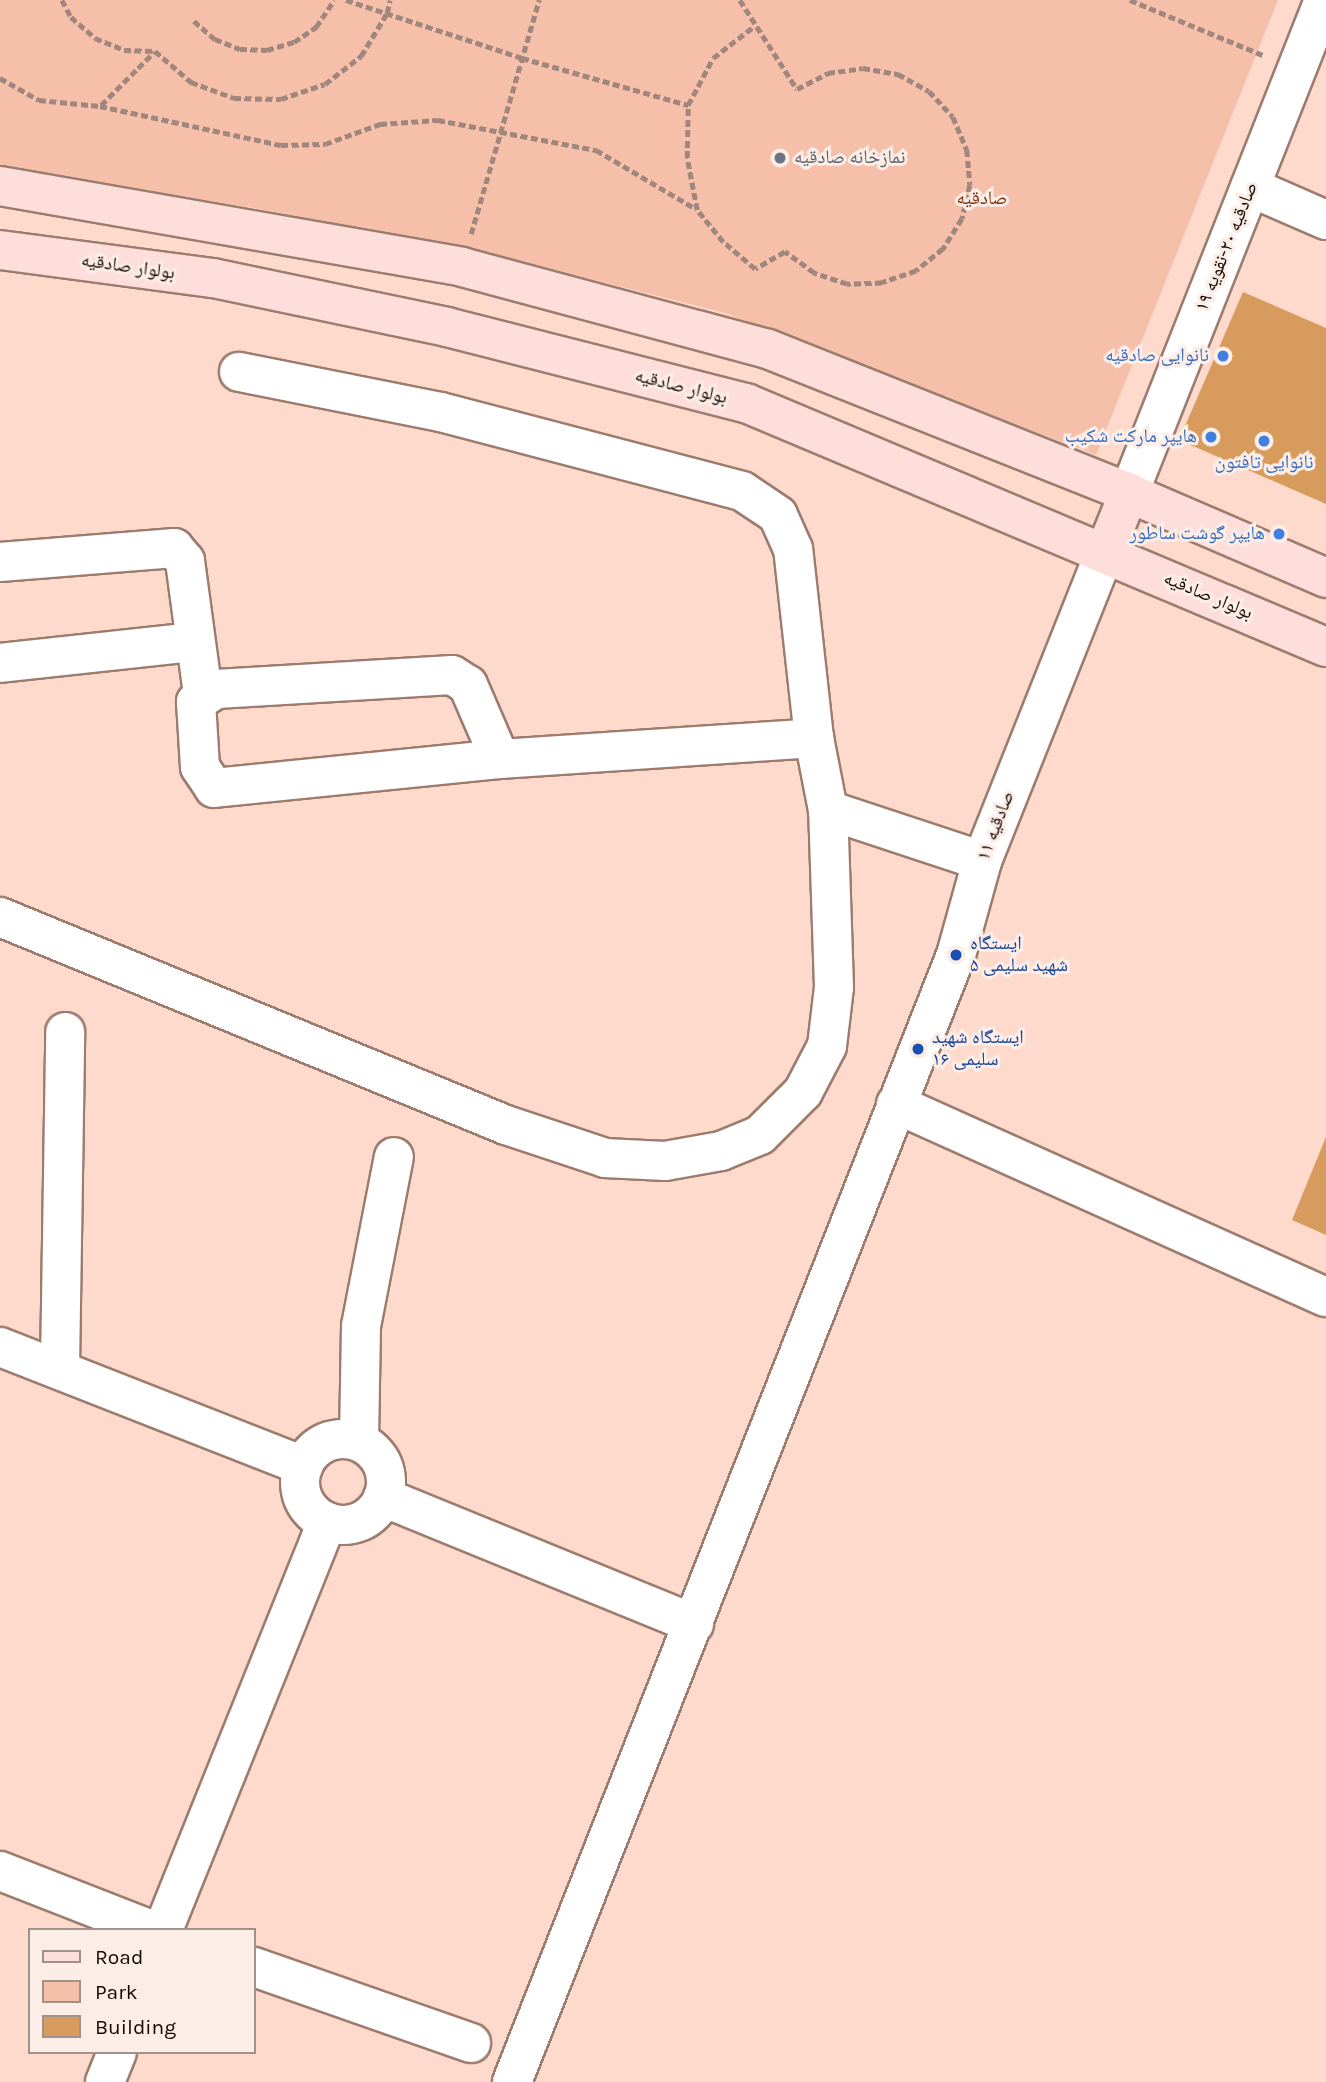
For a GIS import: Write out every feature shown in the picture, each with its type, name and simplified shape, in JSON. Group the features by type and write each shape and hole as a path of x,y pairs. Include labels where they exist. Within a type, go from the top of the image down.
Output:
{"main road":[{"path":"0,186 462,267 768,349 1129,494 1326,578"},
{"name":"بولوار صادقیه","path":"0,250 239,284 447,327 746,403 1326,647"},
{"path":"1105,552 1129,494"}],"street":[{"name":"صادقیه ۲۰-نقویه ۱۹","path":"1129,494 1324,0"},
{"path":"1250,187 1326,220"},
{"path":"0,917 506,1125 605,1158 665,1161 720,1151 760,1135 803,1092 827,1046 834,987 828,810 814,738 793,550 778,514 751,497 440,412 239,372"},
{"path":"0,562 174,548 185,561 203,694"},
{"name":"صادقیه ۱۱","path":"512,2082 956,955 982,861 1105,552"},
{"path":"0,663 194,642"},
{"path":"500,759 461,677 216,689 203,694 196,702 200,767 214,788 500,759 814,738"},
{"path":"828,810 982,861"},
{"path":"60,1367 65,1032"},
{"path":"896,1104 1326,1297"},
{"path":"359,1441 361,1326 394,1157"},
{"path":"3,1357 60,1367 303,1466"},
{"path":"359,1441 383,1464 383,1497 360,1521 327,1522 303,1499 303,1466 326,1442 359,1441"},
{"path":"383,1497 694,1624"},
{"path":"164,1928 327,1522"},
{"path":"0,1871 146,1928"},
{"path":"256,1968 471,2043"},
{"path":"105,2082 116,2054"}],"path":[{"path":"62,0 71,17 95,38 124,50 155,51 191,82 234,98 281,99 325,85 361,56 387,13 390,0"},
{"path":"194,21 215,39 240,49 268,50 294,43 316,27 334,0"},
{"path":"346,0 522,58 688,105"},
{"path":"462,267 539,0"},
{"path":"0,78 39,100 100,106 281,145 326,144 380,124 438,120 596,150 697,210 723,242 755,269 785,252 814,273 847,284 882,283 916,271 943,249 962,219 971,185 967,150 953,117 929,91 898,74 863,68 828,73 797,89 753,27 740,0"},
{"path":"1130,0 1297,69"},
{"path":"697,210 687,158 688,105 713,58 753,27"},
{"path":"100,106 155,51"}],"green space":[{"name":"صادقیه","path":"0,0 1278,0 1096,455 725,313 473,249 249,207 0,169"}],"building":[{"path":"1243,292 1326,328 1326,504 1179,440"},
{"path":"1326,1137 1326,1235 1292,1220"}],"place":[{"name":"نمازخانه صادقیه","path":"780,158"},
{"name":"نانوایی صادقیه","path":"1223,356"},
{"name":"هایپر مارکت شکیب","path":"1211,437"},
{"name":"نانوایی تافتون","path":"1264,441"},
{"name":"هایپر گوشت ساطور","path":"1279,534"},
{"name":"ایستگاه شهید سلیمی ۵","path":"956,955"},
{"name":"ایستگاه شهید سلیمی ۱۶","path":"918,1049"}]}
